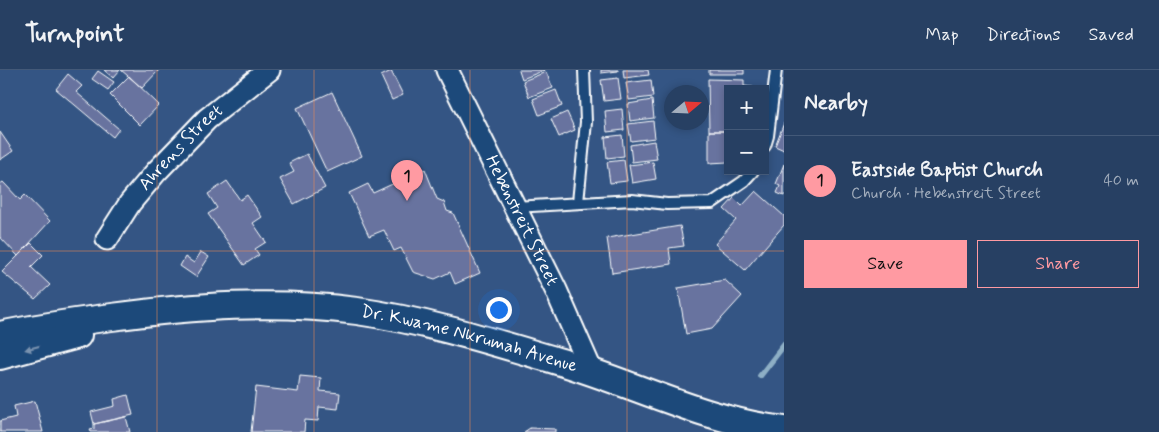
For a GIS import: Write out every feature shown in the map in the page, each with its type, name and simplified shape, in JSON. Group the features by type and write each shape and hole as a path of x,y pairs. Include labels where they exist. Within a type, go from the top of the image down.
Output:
{"street":[{"name":"Ahrens Street","path":"107,239 130,203 156,172 208,119 269,70"},
{"name":"Hebenstreit Street","path":"447,70 556,290 592,372"},
{"name":"Dr. Kwame Nkrumah Avenue","path":"0,335 36,327 190,308 267,304 356,311 456,330 592,372 729,421 784,430"},
{"name":"Dr. Kwame Nkrumah Avenue","path":"0,356 101,329 145,313"}],"lane":[{"path":"578,202 586,122 584,70"},
{"path":"769,130 776,70"},
{"path":"515,207 632,200 667,204 712,203 744,181 749,175"}],"building":[{"path":"104,70 120,70 113,78"},
{"path":"121,70 159,70 142,88"},
{"path":"519,70 545,70 522,79"},
{"path":"601,70 618,70 618,71 601,73"},
{"path":"623,70 648,70 649,75 624,78"},
{"path":"709,70 744,70 744,74 709,74"},
{"path":"98,71 114,82 108,90 92,79"},
{"path":"391,71 403,95 392,100 381,76"},
{"path":"546,72 553,88 529,97 523,81"},
{"path":"68,74 82,86 76,92 119,129 113,137 56,89"},
{"path":"129,76 159,105 140,125 110,95"},
{"path":"618,78 621,99 604,101 601,80"},
{"path":"708,79 744,80 744,85 724,85 724,131 709,131"},
{"path":"651,80 653,97 629,100 626,83"},
{"path":"556,90 562,106 539,115 533,99"},
{"path":"332,92 362,156 327,172 297,108"},
{"path":"652,100 654,118 630,121 628,104"},
{"path":"622,109 624,130 607,132 605,111"},
{"path":"567,112 575,130 559,137 551,119"},
{"path":"653,121 655,138 631,141 628,124"},
{"path":"784,123 784,150 775,146"},
{"path":"709,131 724,131 724,162 709,163"},
{"path":"0,132 13,151 0,160"},
{"path":"622,135 624,156 607,158 605,137"},
{"path":"654,141 657,159 632,162 630,145"},
{"path":"307,154 325,188 294,204 280,179 294,172 289,163"},
{"path":"624,160 627,181 610,183 607,162"},
{"path":"653,162 656,179 632,183 629,165"},
{"path":"784,164 784,196 777,193 780,186 776,184"},
{"path":"425,169 437,199 444,202 447,211 453,213 480,273 455,284 450,272 435,279 413,272 401,248 394,251 384,230 369,236 349,193 368,184 373,193"},
{"path":"227,181 240,200 247,195 262,217 253,223 266,242 255,249 259,255 244,265 208,214 217,208 208,194"},
{"path":"3,182 20,200 25,195 50,221 18,256 0,237 0,184"},
{"path":"756,191 784,216 784,225 745,270 715,244 736,220 724,209 734,198 742,206"},
{"path":"680,226 684,246 669,248 671,264 612,273 607,238"},
{"path":"31,243 43,255 31,267 50,285 35,299 2,272"},
{"path":"201,252 209,257 196,277 180,266 185,257 194,263"},
{"path":"725,280 742,296 712,329 686,334 678,288"},
{"path":"300,376 321,378 320,391 340,393 338,409 319,407 318,421 305,420 304,432 251,432 256,387 298,392"},
{"path":"128,395 133,415 94,424 91,412 115,406 114,399"},
{"path":"35,401 43,432 0,432 0,421 16,417 14,406"},
{"path":"126,417 130,432 91,432 90,430 94,429 94,424"},
{"path":"530,428 555,429 555,432 524,432"}],"waterway":[{"path":"760,376 784,345"}],"place":[{"name":"Eastside Baptist Church","path":"407,201"}]}
